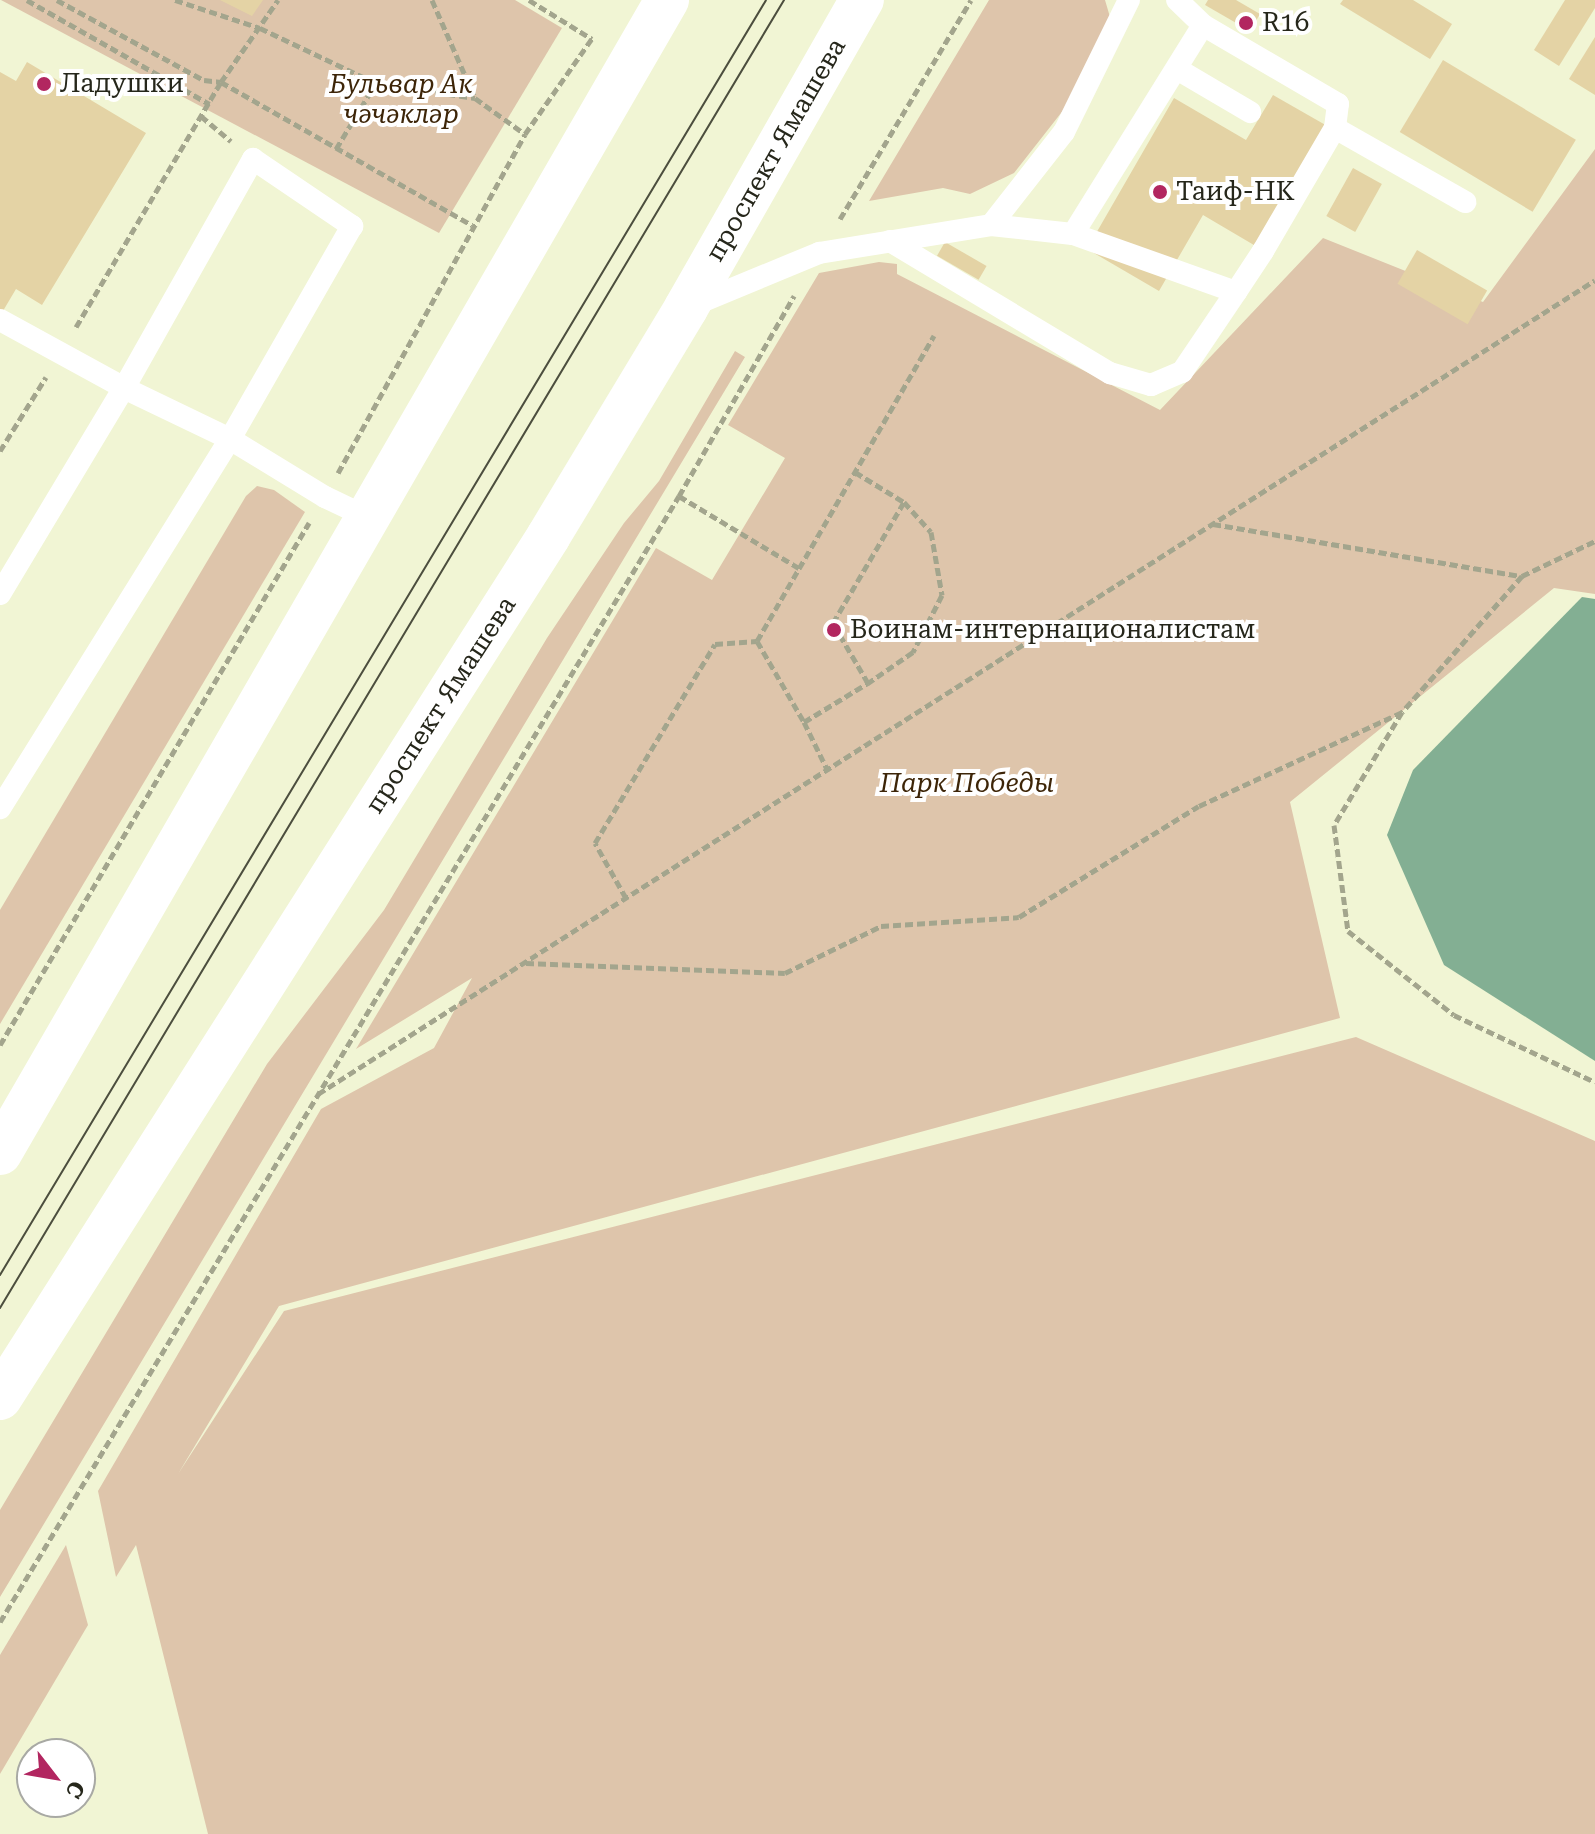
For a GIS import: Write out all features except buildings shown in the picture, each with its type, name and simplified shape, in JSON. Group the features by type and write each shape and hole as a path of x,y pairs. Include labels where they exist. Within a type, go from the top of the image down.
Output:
{"main road":[{"path":"0,1153 667,0"},
{"name":"проспект Ямашева","path":"0,1398 548,537 686,308 862,0"}],"lane":[{"path":"991,225 1064,132 1129,0"},
{"path":"890,241 1110,373 1151,385 1182,372 1236,292 1335,128 1338,104 1203,25 1177,0"},
{"path":"1073,234 1203,25"},
{"path":"1177,69 1250,112"},
{"path":"1335,128 1465,202"},
{"path":"0,594 124,388 253,159 352,226 230,439 0,808"},
{"path":"686,308 819,253 991,225 1073,234 1236,292"},
{"path":"0,320 124,388 230,439 325,497 369,518"}],"path":[{"path":"27,0 209,104"},
{"path":"57,0 204,80 221,82 472,225"},
{"path":"175,0 260,28 376,83 475,98 525,134"},
{"path":"0,451 221,82 278,0"},
{"path":"432,0 475,98"},
{"path":"529,0 592,39"},
{"path":"0,1622 679,496 819,253 971,0"},
{"path":"336,149 376,83"},
{"path":"316,1095 1595,280"},
{"path":"757,641 934,336"},
{"path":"804,722 913,652 942,595 931,532 904,502 855,472"},
{"path":"679,496 799,568"},
{"path":"868,683 833,623 904,502"},
{"path":"1212,524 1522,576"},
{"path":"1595,542 1587,542 1522,576 1402,712 1334,825 1348,931 1454,1015 1595,1082"},
{"path":"757,641 804,722 828,771"},
{"path":"626,898 595,843 715,644 757,641"},
{"path":"523,963 785,973 881,926 1019,917 1199,806 1402,712"}],"green space":[{"name":"Бульвар Ак чәчәкләр","path":"1,0 515,0 562,28 439,233"},
{"path":"989,0 1105,0 1110,17 1072,99 1014,173 970,194 943,188 869,201"},
{"name":"Парк Победы","path":"1595,149 1595,594 1554,588 1290,802 1340,1018 279,1306 178,1474 284,1311 1356,1037 1595,1141 1595,1834 208,1834 136,1545 116,1577 98,1491 321,1109 434,1048 472,978 356,1049 656,548 712,580 785,458 728,425 819,273 879,262 897,264 897,274 1160,410 1323,238 1483,302"},
{"path":"735,351 745,357 0,1597 0,1510 267,1064 384,910 547,638 624,523 659,481"},
{"path":"257,486 274,490 305,512 0,1024 0,910 246,496"},
{"path":"66,1545 88,1625 21,1738 16,1738 16,1747 0,1774 0,1655"}],"shaded area":[{"path":"1582,597 1595,599 1595,1061 1444,965 1387,835 1413,770"}],"tram line":[{"path":"0,1275 766,0"},
{"path":"0,1308 784,0"}],"place":[{"name":"R16","path":"1246,23"},
{"name":"Ладушки","path":"44,84"},
{"name":"Таиф-НК","path":"1160,192"},
{"name":"Воинам-интернационалистам","path":"834,630"}]}
